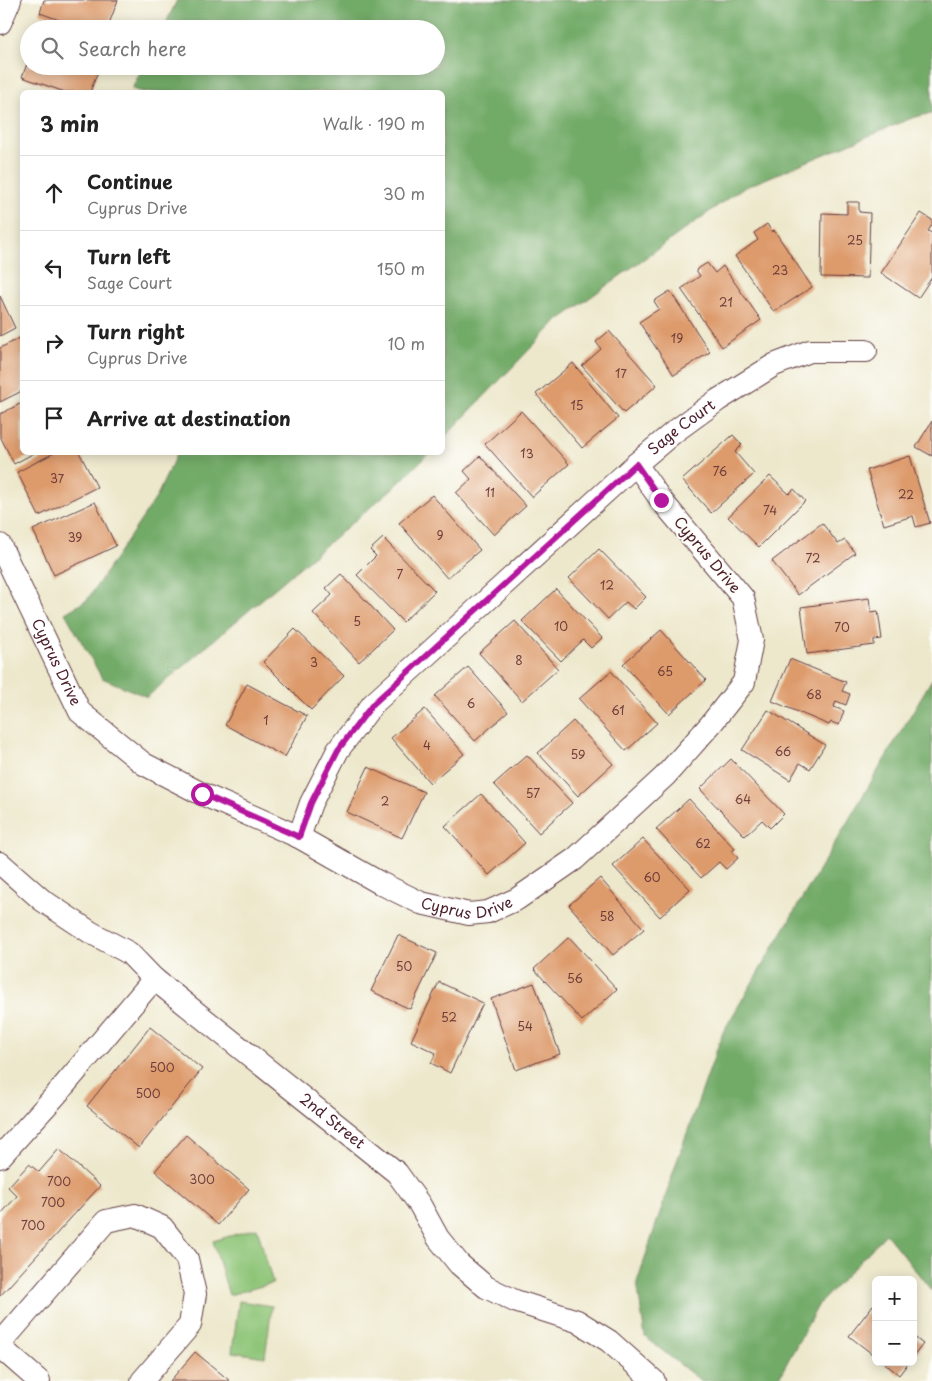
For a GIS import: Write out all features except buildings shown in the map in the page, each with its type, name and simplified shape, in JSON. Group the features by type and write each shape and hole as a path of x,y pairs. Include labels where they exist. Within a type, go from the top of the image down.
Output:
{"street":[{"path":"0,23 9,0"},
{"name":"Sage Court","path":"299,837 311,803 338,750 373,704 636,464 674,432 718,400 774,365 810,350 866,350"},
{"name":"Cyprus Drive","path":"0,545 80,712 144,764 202,794 299,837 380,883 421,903 469,914 488,912 517,899 575,859 665,776 705,732 744,682 752,640 743,598 661,500 636,464"},
{"name":"2nd Street","path":"0,862 42,900 90,932 129,953 154,978 397,1173 420,1205 438,1238 459,1264 486,1287 515,1301 577,1321 609,1341 654,1381"},
{"path":"0,1157 56,1095 154,978"},
{"path":"39,1381 0,1345 32,1305 106,1222 135,1215 162,1227 187,1259 195,1294 190,1324 142,1381"}],"green space":[{"path":"177,0 932,0 932,113 912,118 741,189 556,322 445,437 445,90 132,89 139,75 445,75 445,20 167,20"},
{"path":"176,455 427,455 399,483 147,697 102,678 65,613 87,600 156,498"},
{"path":"932,679 932,1291 886,1234 819,1304 777,1381 701,1381 645,1337 637,1282 678,1158 723,1032"},
{"path":"257,1228 273,1283 229,1295 213,1241"},
{"path":"239,1301 272,1306 265,1357 232,1352"}],"route":[{"path":"202,794 299,837 311,803 338,750 373,704 636,464 661,500"}]}
